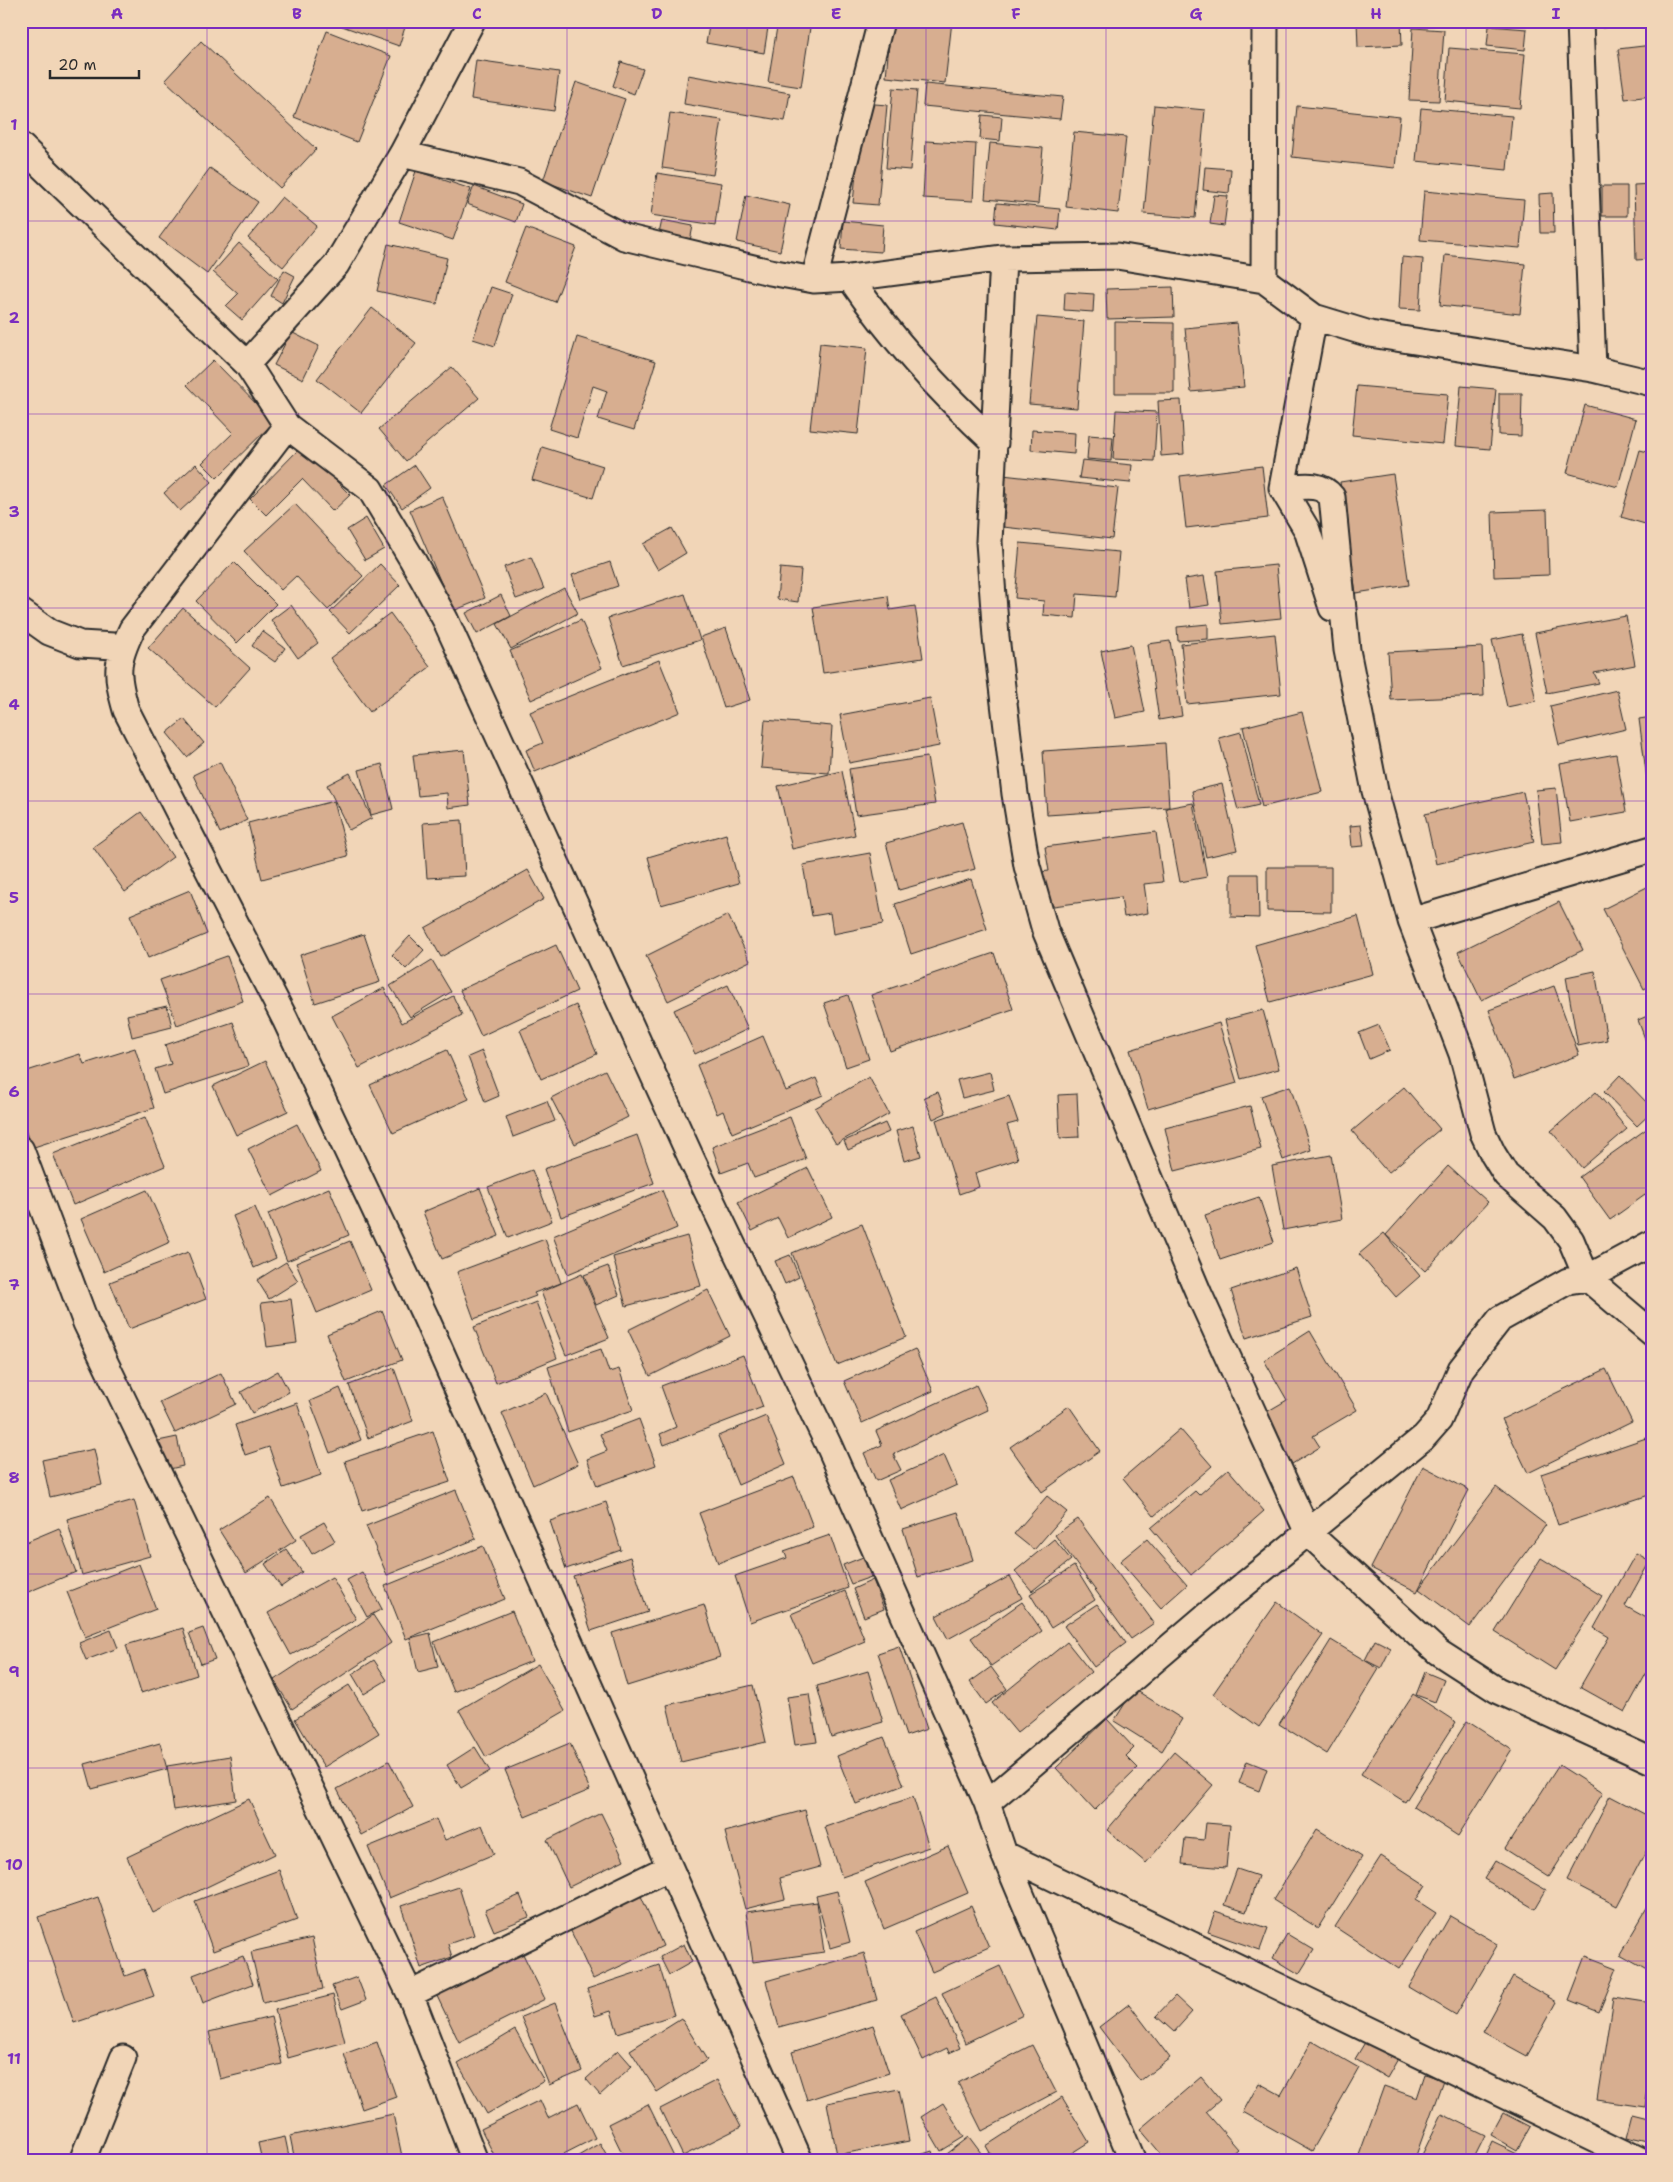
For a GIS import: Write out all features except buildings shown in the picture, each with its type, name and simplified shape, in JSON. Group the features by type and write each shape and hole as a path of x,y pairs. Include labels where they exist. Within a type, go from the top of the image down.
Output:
{"street":[{"path":"247,364 336,265 402,154 472,21"},
{"path":"814,280 881,21"},
{"path":"1264,280 1265,21"},
{"path":"1580,21 1593,369"},
{"path":"21,146 247,364 287,426 370,489 412,559 445,619 693,1162 830,1448 987,1803 1004,1854 1133,2161"},
{"path":"402,154 519,182 624,237 770,272 814,280 850,278 1002,258 1118,256 1264,280 1314,317 1370,334 1593,369 1652,383"},
{"path":"1002,258 989,542 996,637 1015,794 1027,866 1045,930 1199,1294 1308,1533 1438,1652 1497,1690 1652,1761"},
{"path":"850,278 865,300 954,405 995,443"},
{"path":"1314,317 1282,488 1307,530 1347,650"},
{"path":"287,426 132,629 120,654 118,683 126,710 285,1019 426,1318 668,1868 800,2161"},
{"path":"1282,488 1317,486 1326,489 1332,497 1347,650 1375,791 1411,921 1462,1054 1483,1133 1506,1175 1555,1218 1571,1240 1587,1278 1652,1333"},
{"path":"21,612 49,632 80,644 114,646 120,654"},
{"path":"1411,921 1652,849"},
{"path":"21,1150 86,1324 410,1994 476,2161"},
{"path":"987,1803 1206,1616 1424,1437 1439,1420 1461,1369 1500,1319 1568,1280 1587,1278 1652,1243"},
{"path":"1004,1854 1640,2161"},
{"path":"410,1994 668,1868"},
{"path":"82,2161 123,2058"}]}
